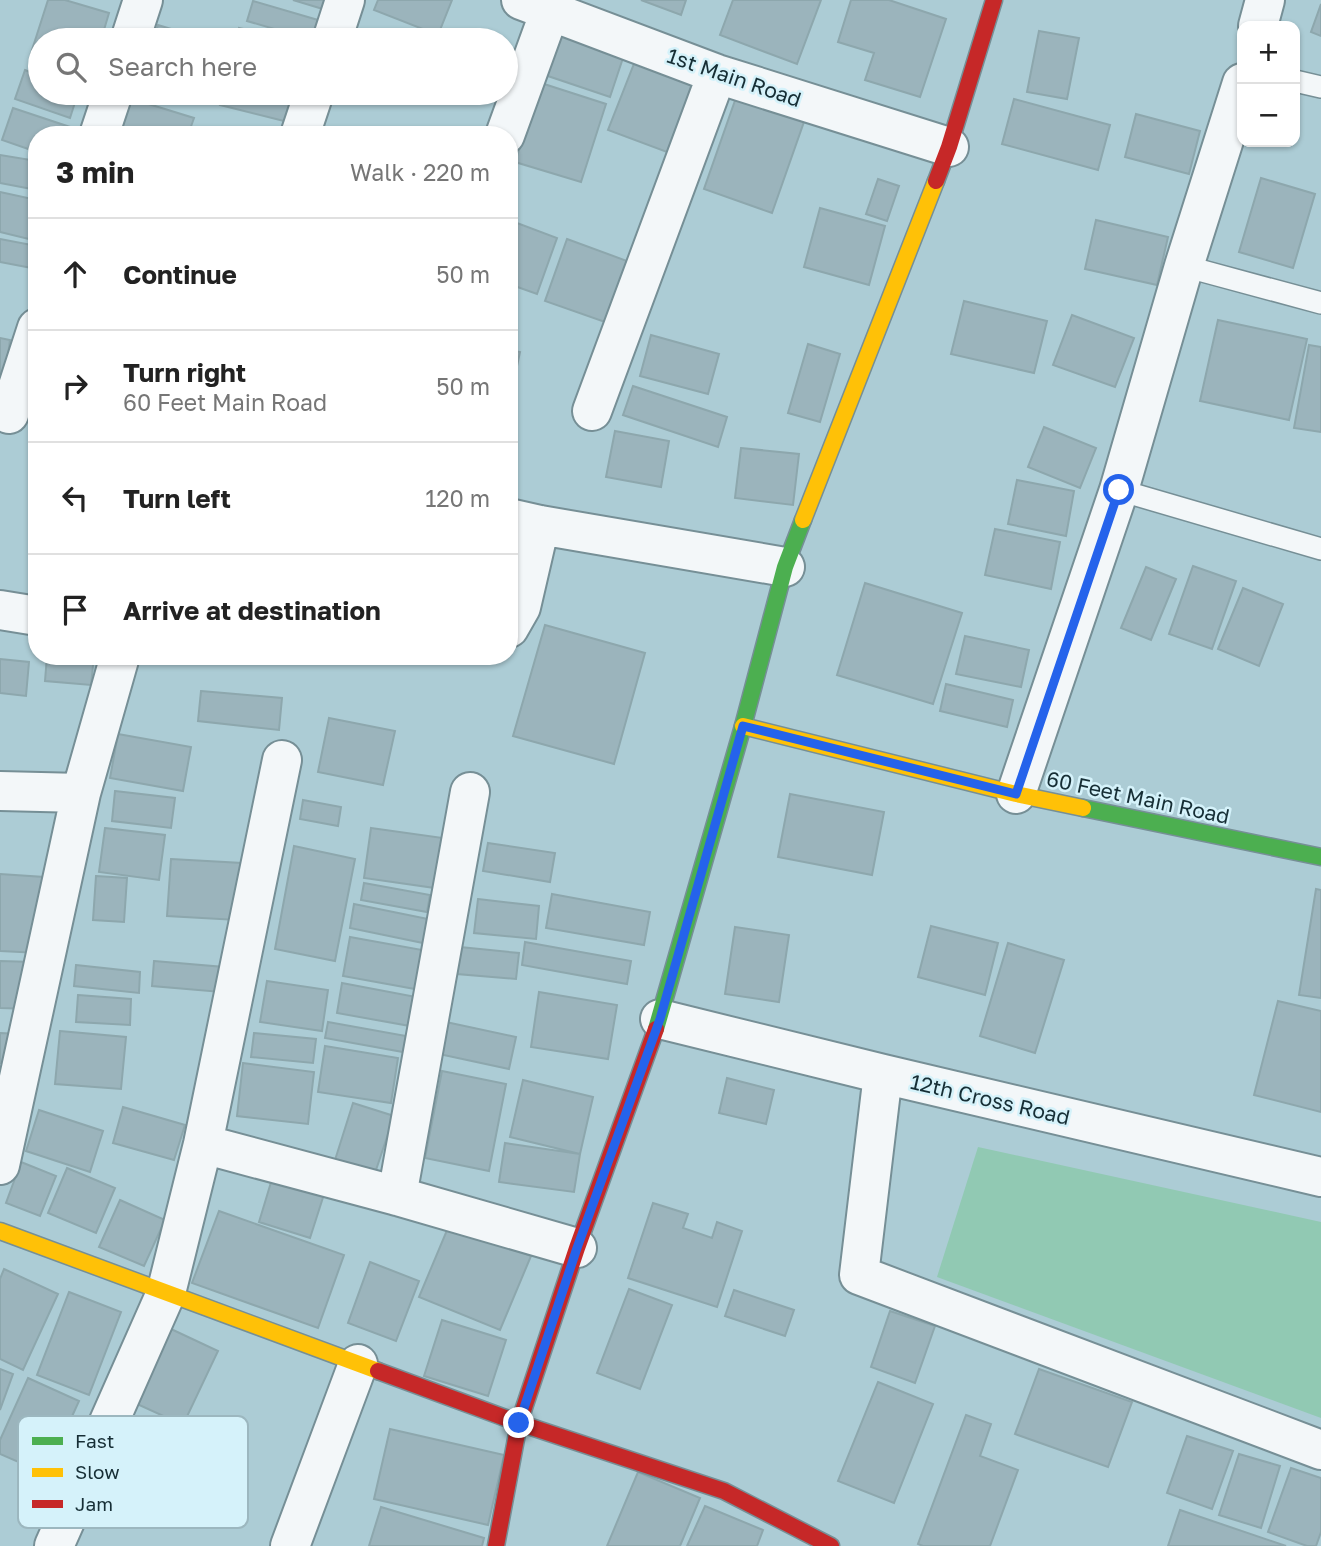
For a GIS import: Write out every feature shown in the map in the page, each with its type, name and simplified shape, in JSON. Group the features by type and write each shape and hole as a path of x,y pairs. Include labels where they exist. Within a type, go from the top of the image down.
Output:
{"street":[{"path":"134,28 143,0"},
{"path":"336,28 345,0"},
{"path":"496,1546 519,1423 577,1248 660,1019 785,567 949,147 994,0"},
{"path":"1259,21 1265,0"},
{"path":"518,80 536,5"},
{"name":"1st Main Road","path":"536,5 717,74 949,147"},
{"path":"592,411 717,74"},
{"path":"1016,794 1119,490 1184,266 1242,84"},
{"path":"102,126 109,105"},
{"path":"303,126 310,105"},
{"path":"507,126 512,105"},
{"path":"15,416 28,364"},
{"path":"518,612 521,607 525,521 785,567"},
{"path":"0,610 28,615"},
{"path":"0,1165 81,793 117,665"},
{"name":"60 Feet Main Road","path":"743,726 1016,794 1321,857"},
{"path":"112,1416 166,1293 203,1144 282,760"},
{"path":"0,790 81,793"},
{"path":"397,1196 470,792"},
{"name":"12th Cross Road","path":"660,1019 1321,1177"},
{"path":"883,1074 859,1275 1321,1450"},
{"path":"203,1144 577,1248"},
{"path":"0,1231 519,1423 724,1491 831,1546"},
{"path":"290,1546 358,1364"},
{"path":"54,1546 62,1528"}],"lane":[{"path":"1300,82 1321,87"},
{"path":"1184,266 1321,303"},
{"path":"1119,490 1321,549"}],"green space":[{"path":"978,1147 1321,1222 1321,1418 937,1277"}],"building":[{"path":"48,0 65,0 109,13 105,28 39,28"},
{"path":"293,0 329,0 326,10"},
{"path":"378,0 452,0 441,28 420,28 374,10"},
{"path":"641,0 686,0 681,15"},
{"path":"733,0 821,0 797,64 720,35"},
{"path":"851,0 889,0 946,19 920,97 865,80 874,53 838,42"},
{"path":"253,1 318,20 316,28 271,28 247,21"},
{"path":"1321,4 1321,36 1311,32"},
{"path":"559,23 627,46 610,97 542,74"},
{"path":"1039,31 1079,38 1067,99 1027,92"},
{"path":"639,51 697,72 667,152 608,130"},
{"path":"25,70 28,71 28,103 15,99"},
{"path":"541,83 606,104 581,182 518,163 518,153"},
{"path":"738,92 806,116 772,213 704,189"},
{"path":"1014,99 1110,125 1098,170 1002,144"},
{"path":"32,105 74,105 70,118"},
{"path":"127,105 152,105 194,118 191,126 120,126"},
{"path":"220,105 296,105 292,123"},
{"path":"13,108 67,126 28,126 28,149 2,140"},
{"path":"1136,114 1200,131 1189,174 1125,157"},
{"path":"0,155 28,160 28,188 0,183"},
{"path":"1261,178 1315,194 1293,268 1239,252"},
{"path":"878,179 899,186 887,221 866,214"},
{"path":"0,192 28,198 28,239 0,232"},
{"path":"820,208 885,226 869,285 804,267"},
{"path":"1096,220 1168,237 1157,285 1085,269"},
{"path":"518,223 557,238 537,294 518,287"},
{"path":"0,239 28,244 28,267 0,262"},
{"path":"567,239 627,261 605,322 545,301"},
{"path":"964,301 1047,321 1034,373 951,354"},
{"path":"1072,315 1134,338 1115,387 1053,365"},
{"path":"1218,320 1307,339 1289,420 1200,401"},
{"path":"651,335 719,354 708,394 640,376"},
{"path":"0,338 10,340 5,377 0,377"},
{"path":"808,344 840,354 820,422 788,413"},
{"path":"1309,345 1321,347 1321,432 1294,428"},
{"path":"633,386 727,417 718,447 623,415"},
{"path":"1044,427 1096,448 1080,488 1028,467"},
{"path":"615,431 669,441 661,487 606,477"},
{"path":"741,448 799,454 793,505 735,498"},
{"path":"1017,480 1074,491 1066,536 1008,524"},
{"path":"995,529 1060,542 1051,589 985,575"},
{"path":"1193,566 1236,581 1212,649 1169,634"},
{"path":"1146,567 1176,579 1151,640 1121,628"},
{"path":"865,583 962,613 933,704 837,675"},
{"path":"1243,588 1283,604 1259,666 1218,649"},
{"path":"545,625 645,653 614,764 513,736"},
{"path":"965,636 1029,650 1021,687 956,674"},
{"path":"0,659 28,662 26,696 0,693"},
{"path":"46,665 93,665 91,685 45,681"},
{"path":"946,684 1013,700 1007,727 940,711"},
{"path":"201,691 282,698 279,730 198,721"},
{"path":"329,718 395,731 383,785 318,772"},
{"path":"118,734 191,747 183,791 110,778"},
{"path":"115,791 175,798 171,828 112,821"},
{"path":"790,794 884,812 872,875 778,857"},
{"path":"303,800 341,807 338,826 300,819"},
{"path":"105,828 165,835 159,880 99,872"},
{"path":"371,828 443,838 435,888 364,878"},
{"path":"488,843 555,853 550,882 483,871"},
{"path":"294,846 355,859 335,961 275,949"},
{"path":"171,859 242,863 237,920 167,916"},
{"path":"0,874 44,877 39,953 0,951"},
{"path":"96,876 127,878 124,922 93,920"},
{"path":"364,883 430,895 427,912 361,900"},
{"path":"1316,889 1321,890 1321,998 1299,995"},
{"path":"552,894 650,912 644,945 546,928"},
{"path":"478,899 539,906 536,939 474,933"},
{"path":"354,904 428,919 423,943 350,928"},
{"path":"931,926 998,943 985,995 918,977"},
{"path":"735,927 789,935 779,1002 725,994"},
{"path":"350,937 422,950 415,989 343,976"},
{"path":"525,942 631,961 627,984 522,965"},
{"path":"1008,943 1064,960 1035,1053 980,1036"},
{"path":"460,947 519,953 516,979 457,974"},
{"path":"0,961 33,962 31,1009 0,1008"},
{"path":"154,961 224,967 221,992 152,986"},
{"path":"76,965 140,972 139,993 74,986"},
{"path":"267,981 328,990 322,1031 260,1022"},
{"path":"342,983 416,997 410,1026 337,1013"},
{"path":"539,992 617,1005 608,1059 531,1047"},
{"path":"78,995 131,999 130,1025 76,1022"},
{"path":"1278,1001 1321,1011 1321,1112 1254,1095"},
{"path":"328,1022 406,1036 403,1052 325,1038"},
{"path":"446,1022 516,1037 509,1069 439,1054"},
{"path":"60,1031 126,1037 121,1089 55,1084"},
{"path":"0,1033 19,1034 17,1064 0,1063"},
{"path":"254,1033 316,1039 313,1063 251,1057"},
{"path":"325,1046 398,1058 391,1103 318,1092"},
{"path":"243,1063 314,1072 308,1124 237,1116"},
{"path":"442,1071 506,1084 489,1171 425,1158"},
{"path":"727,1078 774,1090 766,1124 719,1113"},
{"path":"523,1080 593,1097 580,1154 510,1137"},
{"path":"353,1103 394,1116 375,1173 335,1160"},
{"path":"123,1107 185,1125 174,1160 113,1143"},
{"path":"39,1110 103,1131 90,1172 26,1151"},
{"path":"505,1143 580,1154 574,1192 499,1182"},
{"path":"21,1162 56,1176 40,1216 6,1203"},
{"path":"67,1168 115,1188 96,1233 48,1213"},
{"path":"275,1169 327,1185 310,1238 259,1222"},
{"path":"120,1200 165,1220 144,1266 99,1247"},
{"path":"653,1203 688,1214 683,1228 712,1238 717,1222 742,1231 717,1307 628,1278"},
{"path":"219,1211 344,1255 318,1328 192,1283"},
{"path":"450,1223 531,1256 500,1330 419,1297"},
{"path":"370,1262 419,1281 396,1341 348,1323"},
{"path":"4,1269 58,1294 23,1370 0,1359 0,1279"},
{"path":"629,1289 672,1305 640,1389 597,1373"},
{"path":"734,1290 794,1310 785,1336 725,1316"},
{"path":"69,1292 121,1312 89,1395 37,1375"},
{"path":"890,1311 935,1326 915,1383 871,1367"},
{"path":"442,1320 506,1340 488,1396 424,1376"},
{"path":"171,1329 218,1351 187,1416 163,1416 137,1404"},
{"path":"0,1369 13,1374 0,1410"},
{"path":"1039,1369 1132,1402 1108,1467 1015,1434"},
{"path":"28,1378 79,1401 72,1416 18,1416 18,1462 0,1454 0,1440"},
{"path":"878,1382 933,1404 894,1503 838,1481"},
{"path":"966,1415 991,1424 980,1456 1018,1470 990,1546 923,1546 918,1544"},
{"path":"390,1429 504,1455 488,1525 374,1499"},
{"path":"1187,1436 1233,1451 1212,1509 1167,1493"},
{"path":"1239,1454 1280,1466 1261,1528 1219,1515"},
{"path":"1291,1468 1321,1478 1321,1532 1316,1546 1307,1546 1268,1532"},
{"path":"638,1472 700,1498 680,1546 607,1546"},
{"path":"705,1506 763,1530 757,1546 687,1546"},
{"path":"381,1507 484,1538 482,1546 369,1546"},
{"path":"1180,1510 1286,1546 1168,1546"}],"traffic: fast":[{"path":"656,1029 743,726 785,567 803,520"},
{"path":"1083,808 1321,857"}],"traffic: slow":[{"path":"803,520 936,181"},
{"path":"743,726 1083,808"},
{"path":"0,1231 378,1371"}],"traffic: jam":[{"path":"936,181 994,0"},
{"path":"496,1546 519,1423 577,1248 656,1029"},
{"path":"378,1371 519,1423 724,1491 831,1546"}],"route":[{"path":"519,1423 577,1248 660,1019 743,726 1016,794 1119,490"}]}
